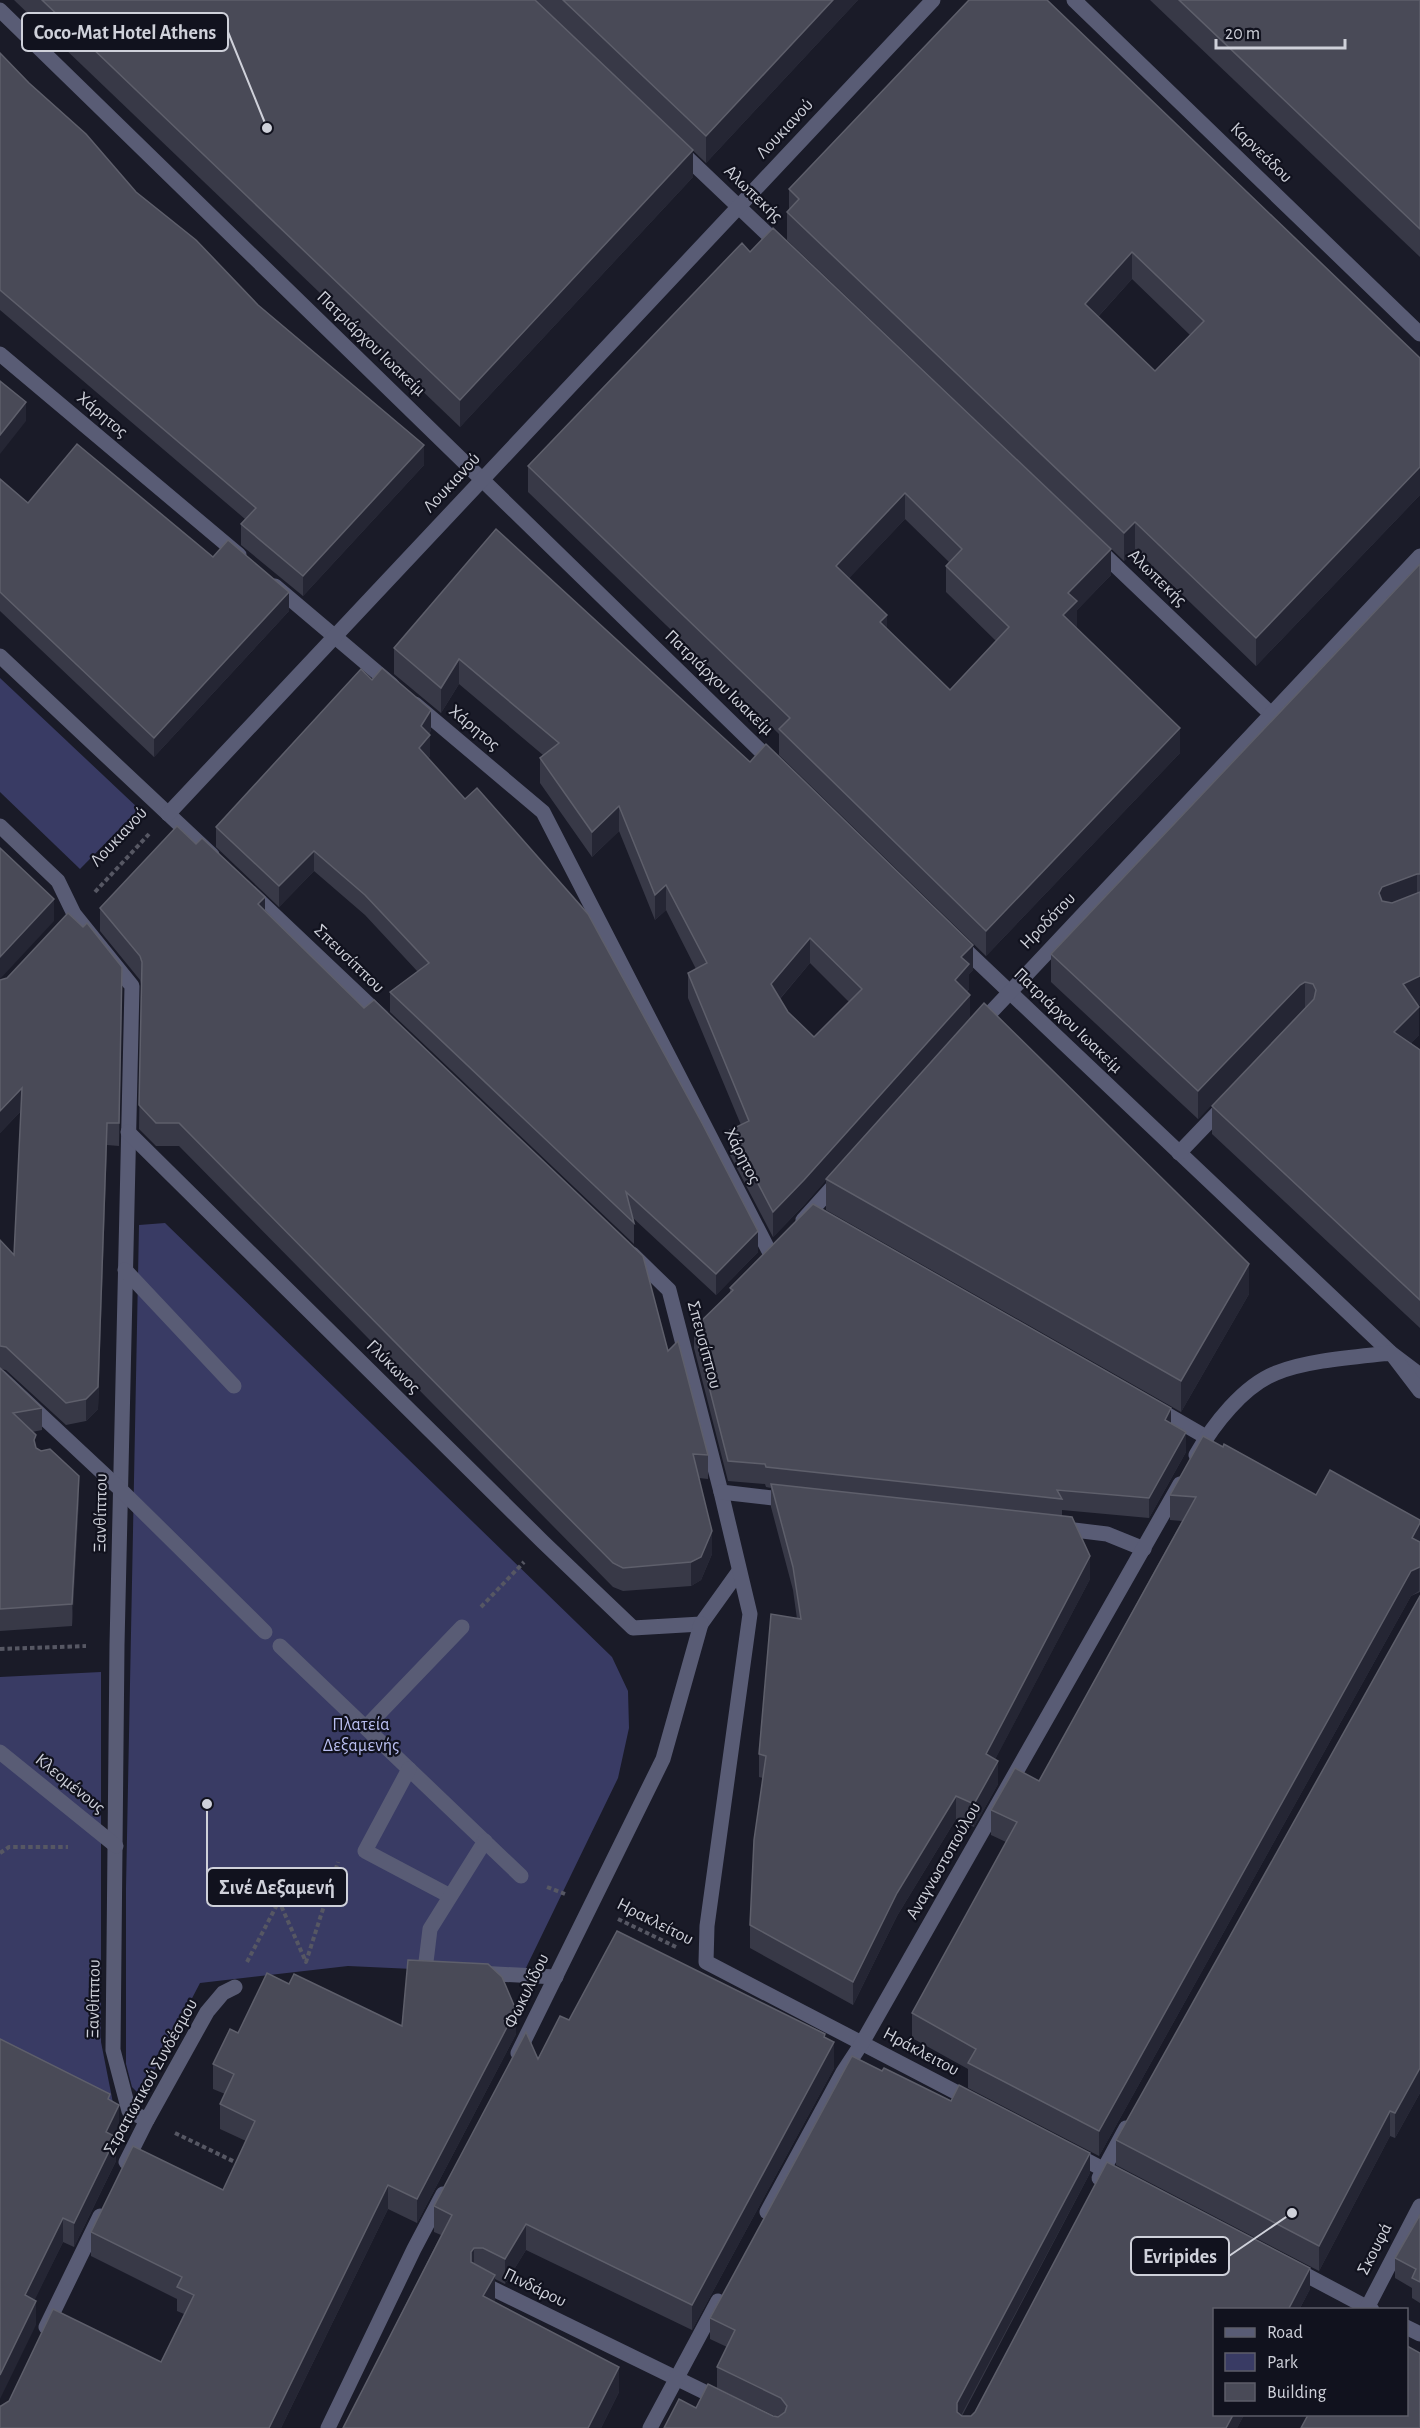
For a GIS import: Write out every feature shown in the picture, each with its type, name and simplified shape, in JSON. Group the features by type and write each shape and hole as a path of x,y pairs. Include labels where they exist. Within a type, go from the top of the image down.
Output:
{"street":[{"name":"Λουκιανού","path":"168,814 933,0"},
{"name":"Καρνεάδου","path":"1074,0 1420,334"},
{"name":"Πατριάρχου Ιωακείμ","path":"0,10 788,778"},
{"name":"Αλωπεκής","path":"664,135 795,261"},
{"name":"Χάρητος","path":"0,354 543,812 770,1253"},
{"name":"Αλωπεκής","path":"1089,541 1271,714"},
{"name":"Ηροδότου","path":"969,1036 1420,556"},
{"path":"0,656 220,863"},
{"name":"Ξανθίππου","path":"0,826 58,881 70,918 132,986 117,1645 113,2050 129,2111 147,2120"},
{"name":"Σπευσίππου","path":"237,879 393,1027"},
{"name":"Πατριάρχου Ιωακείμ","path":"950,935 1390,1353 1420,1375"},
{"path":"1179,1153 1235,1095"},
{"name":"Γλύκωνος","path":"128,1132 633,1628 701,1624"},
{"path":"794,1228 816,1215 850,1168"},
{"name":"Σπευσίππου","path":"617,1240 669,1290 687,1338 740,1571"},
{"path":"125,1270 234,1386"},
{"path":"1390,1353 1420,1391"},
{"name":"Αναγνωστοπούλου","path":"760,2225 843,2072 862,2043 1144,1550 1206,1437 1238,1398 1275,1373 1328,1360 1390,1353"},
{"path":"0,1377 63,1444 121,1490 266,1632"},
{"path":"1144,1401 1206,1437"},
{"path":"721,1492 803,1501"},
{"path":"1048,1527 1107,1534 1144,1550"},
{"path":"701,1624 740,1571"},
{"path":"706,1962 706,1926 750,1614 740,1571"},
{"name":"Φωκυλίδου","path":"513,2062 663,1760 701,1624"},
{"path":"366,1728 462,1627"},
{"path":"280,1646 521,1876"},
{"name":"Κλεομένους","path":"0,1752 116,1846"},
{"path":"409,1769 366,1851 450,1896"},
{"path":"485,1841 430,1929 425,1970 556,1977"},
{"name":"Ηράκλειτου","path":"706,1962 988,2109"},
{"name":"Στρατιωτικού Συνδέσμου","path":"121,2174 147,2120 212,2004 223,1993 235,1987"},
{"path":"1092,2190 1132,2117"},
{"path":"1061,2147 1134,2185"},
{"path":"328,2428 414,2249 452,2176"},
{"path":"37,2346 105,2206"},
{"name":"Σκουφά","path":"1368,2308 1420,2206"},
{"path":"1280,2261 1368,2308"},
{"name":"Πινδάρου","path":"479,2282 737,2408"},
{"path":"650,2428 727,2287"}],"path":[{"name":"Λουκιανού","path":"70,918 168,814"},
{"path":"462,1627 543,1542"},
{"path":"0,1649 117,1645"},
{"path":"0,1853 9,1847 116,1846"},
{"path":"235,1987 279,1902 306,1962 342,1851 366,1851"},
{"name":"Ηρακλείτου","path":"521,1876 591,1905 706,1962"},
{"path":"147,2120 243,2166"}],"green space":[{"path":"0,678 139,809 80,869 0,792"},
{"name":"Πλατεία Δεξαμενής","path":"165,1223 612,1657 628,1691 629,1728 618,1778 523,1974 348,1966 200,1983 141,2096 132,2087 126,2064 126,1888 139,1225"},
{"path":"101,1672 101,2042 113,2103 0,2051 0,1677"}],"building":[{"path":"42,0 535,0 693,150 460,400"},
{"path":"563,0 833,0 706,136"},
{"path":"969,0 1047,0 1420,358 1420,467 1256,638 1135,522 1124,533 787,212 799,199 789,189","holes":["1132,252 1204,321 1155,371 1085,304"]},
{"path":"1179,0 1420,0 1420,229"},
{"path":"0,53 29,83 86,134 136,192 196,240 258,305 424,445 303,576 241,524 256,508 0,290"},
{"path":"773,228 1111,549 1068,593 1077,601 1063,615 1180,728 986,931 779,729 790,718 528,466 742,243 750,252","holes":["905,493 962,549 946,566 1009,627 950,690 880,622 887,615 836,566"]},
{"path":"0,381 26,402 0,435"},
{"path":"77,444 213,557 228,540 289,592 154,738 0,592 0,479 28,503"},
{"path":"496,529 750,762 766,744 973,945 961,957 969,964 955,980 970,995 773,1212 730,1130 749,1121 688,973 707,963 666,885 655,895 619,806 592,832 540,758 559,743 459,659 441,688 394,648","holes":["810,938 862,989 814,1037 788,1012 771,984"]},
{"path":"1420,564 1420,874 1382,887 1379,893 1382,901 1392,903 1420,892 1420,976 1403,984 1419,1007 1394,1032 1420,1050 1420,1300 1212,1106 1314,999 1316,990 1313,984 1305,982 1300,985 1198,1091 1051,954"},
{"path":"382,668 431,710 421,726 430,735 419,748 465,799 477,788 588,914 758,1231 716,1274 626,1192 634,1223 390,992 429,963 365,895 314,851 279,886 216,827 361,669 372,680"},
{"path":"177,826 196,844 202,838 265,897 258,904 364,1008 374,1000 643,1256 668,1351 678,1341 708,1455 693,1454 712,1531 701,1557 691,1562 623,1568 613,1563 179,1123 156,1123 139,1105 142,962 140,956 100,908"},
{"path":"0,848 54,899 0,957"},
{"path":"68,913 83,927 87,923 122,967 119,1123 107,1123 98,1387 86,1399 66,1403 6,1347 0,1346 0,1240 14,1255 22,1088 0,1111 0,980 7,978"},
{"path":"984,1003 1249,1264 1181,1381 826,1179"},
{"path":"813,1204 1171,1408 1165,1420 1186,1432 1149,1498 1057,1490 1062,1499 728,1461 694,1328 733,1290 730,1288"},
{"path":"0,1368 42,1408 13,1413 36,1435 34,1440 36,1448 41,1451 50,1449 79,1476 72,1604 0,1609"},
{"path":"1203,1436 1223,1447 1224,1444 1316,1495 1330,1470 1420,1520 1412,1538 1420,1542 1420,1567 1411,1571 1099,2131 968,2063 976,2049 912,2013 1017,1822 991,1810 1015,1768 1039,1781 1196,1497 1170,1495"},
{"path":"771,1484 1072,1517 1090,1556 986,1754 998,1761 974,1804 956,1796 897,1893 853,1982 750,1925 754,1840 766,1756 759,1754 771,1614 801,1619 793,1567"},
{"path":"1420,1596 1420,2068 1395,2113 1390,2111 1319,2246 1116,2140"},
{"path":"617,1931 825,2034 824,2037 834,2042 692,2305 526,2224 505,2259 483,2248 474,2248 471,2252 471,2262 495,2275 483,2296 619,2367 588,2428 343,2428 452,2215 434,2206 526,2032 538,2059 560,2016 569,2020"},
{"path":"408,1960 488,1964 502,1977 516,2010 417,2199 388,2185 269,2428 0,2428 0,2406 9,2401 53,2309 161,2362 194,2295 177,2287 182,2277 91,2232 133,2146 223,2190 255,2121 220,2104 234,2074 213,2064 230,2029 238,2033 267,1973 289,1984 294,1974 402,2026"},
{"path":"0,2039 110,2094 108,2099 119,2105 106,2132 116,2137 74,2223 63,2218 25,2295 36,2301 0,2375"},
{"path":"852,2056 882,2071 884,2068 951,2101 959,2085 1090,2153 957,2403 957,2412 962,2416 971,2416 975,2412 1107,2162 1310,2268 1289,2308 1213,2308 1213,2416 1232,2416 1226,2428 664,2428 679,2399 696,2408 708,2384 773,2416 778,2417 785,2412 787,2406 781,2398 717,2367 735,2330 710,2318"},
{"path":"1420,2215 1420,2282 1412,2278 1416,2269 1395,2258"},
{"path":"1408,2347 1420,2353 1420,2428 1301,2428 1307,2416 1408,2416"}],"place":[{"name":"Coco-Mat Hotel Athens","path":"267,128"},
{"name":"Σινέ Δεξαμενή","path":"207,1804"},
{"name":"Evripides","path":"1292,2213"}]}
